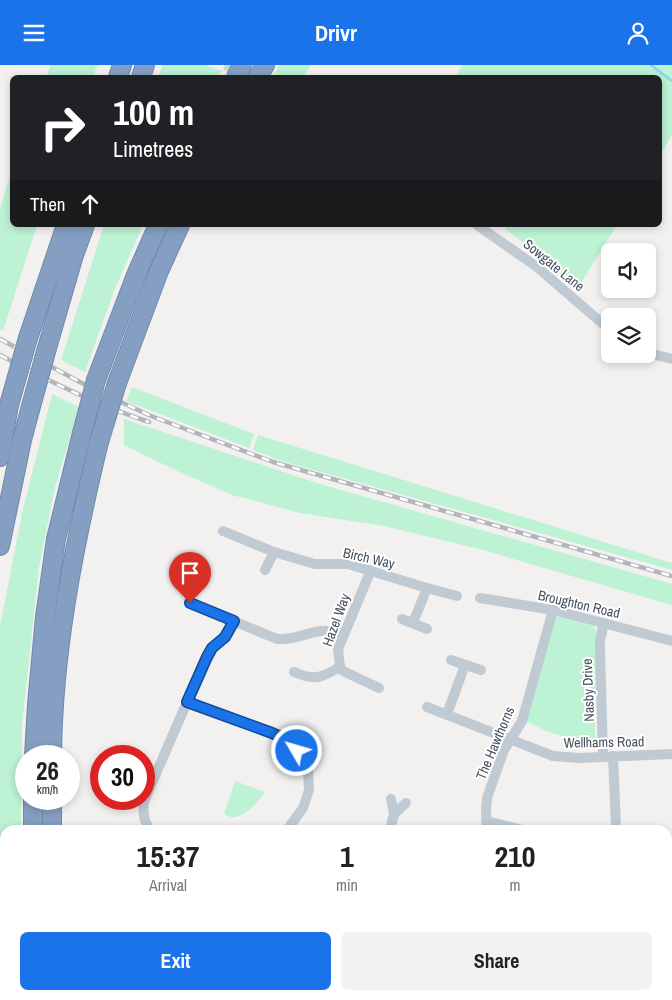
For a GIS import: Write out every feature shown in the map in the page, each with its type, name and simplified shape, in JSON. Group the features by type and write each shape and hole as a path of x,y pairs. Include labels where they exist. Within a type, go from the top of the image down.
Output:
{"highway":[{"path":"0,430 65,227"},
{"path":"0,546 22,439 74,255 84,227"},
{"path":"35,745 45,617 56,539 96,380 136,275 157,227"},
{"path":"53,745 55,697 69,586 84,506 99,443 117,383 159,271 179,227"},
{"path":"0,457 9,405"},
{"path":"33,810 33,825"},
{"path":"52,810 52,825"}],"street":[{"name":"Sowgate Lane","path":"480,227 537,267 601,322"},
{"path":"656,355 672,359"},
{"name":"Birch Way","path":"223,531 274,552 315,564 348,564 457,596"},
{"path":"265,570 274,552"},
{"name":"Hazel Way","path":"371,570 338,649 340,667 343,671 379,687"},
{"path":"413,623 427,588"},
{"name":"Broughton Road","path":"480,598 553,610 672,641"},
{"path":"190,603 277,639 286,639 319,630 331,630 343,634"},
{"name":"The Hawthorns","path":"486,825 487,798 504,750 522,721 553,610"},
{"path":"402,619 427,629"},
{"path":"147,825 144,819 143,808 145,799 203,665 212,648 225,637 234,621"},
{"name":"Nasby Drive","path":"604,623 600,646 608,756 616,825"},
{"path":"451,661 481,670"},
{"path":"447,714 465,665"},
{"path":"294,672 303,676 321,678 340,667"},
{"path":"187,702 278,735 297,751 308,770 309,790 303,808 291,825"},
{"name":"Wellhams Road","path":"427,707 553,756 579,758 672,755"},
{"path":"391,799 394,814 391,825"},
{"path":"394,814 406,803"}],"green space":[{"path":"51,65 98,65 93,75 47,75"},
{"path":"163,65 205,65 222,71 219,75 159,75"},
{"path":"279,65 311,65 304,75 274,75"},
{"path":"462,65 672,65 672,135 662,152 662,75 457,75"},
{"path":"10,176 10,227 36,227 3,331 0,329 0,209"},
{"path":"103,227 142,227 114,291 85,372 61,360"},
{"path":"506,227 616,227 606,243 601,243 601,251 576,291 520,240 505,229"},
{"path":"132,387 254,434 249,448 126,401"},
{"path":"52,394 79,407 55,487 39,567 22,725 22,745 15,745 15,810 21,810 21,825 0,825 0,627 22,513"},
{"path":"124,419 317,483 672,584 672,605 479,549 384,526 300,513 232,495 124,445"},
{"path":"258,435 672,563 672,570 285,462 253,450"},
{"path":"556,616 593,626 596,629 595,742 559,735 526,721"},
{"path":"235,781 265,792 246,812 236,817 231,817 224,814"}],"waterway":[{"path":"651,65 672,81"}],"tunnel":[{"path":"225,65 253,75"}],"railway":[{"path":"0,339 91,388 151,416 273,462 672,576"},
{"path":"0,355 73,392 149,422"}],"route":[{"path":"190,603 234,621 225,637 212,648 187,702 272,733 283,738 297,751"}]}
